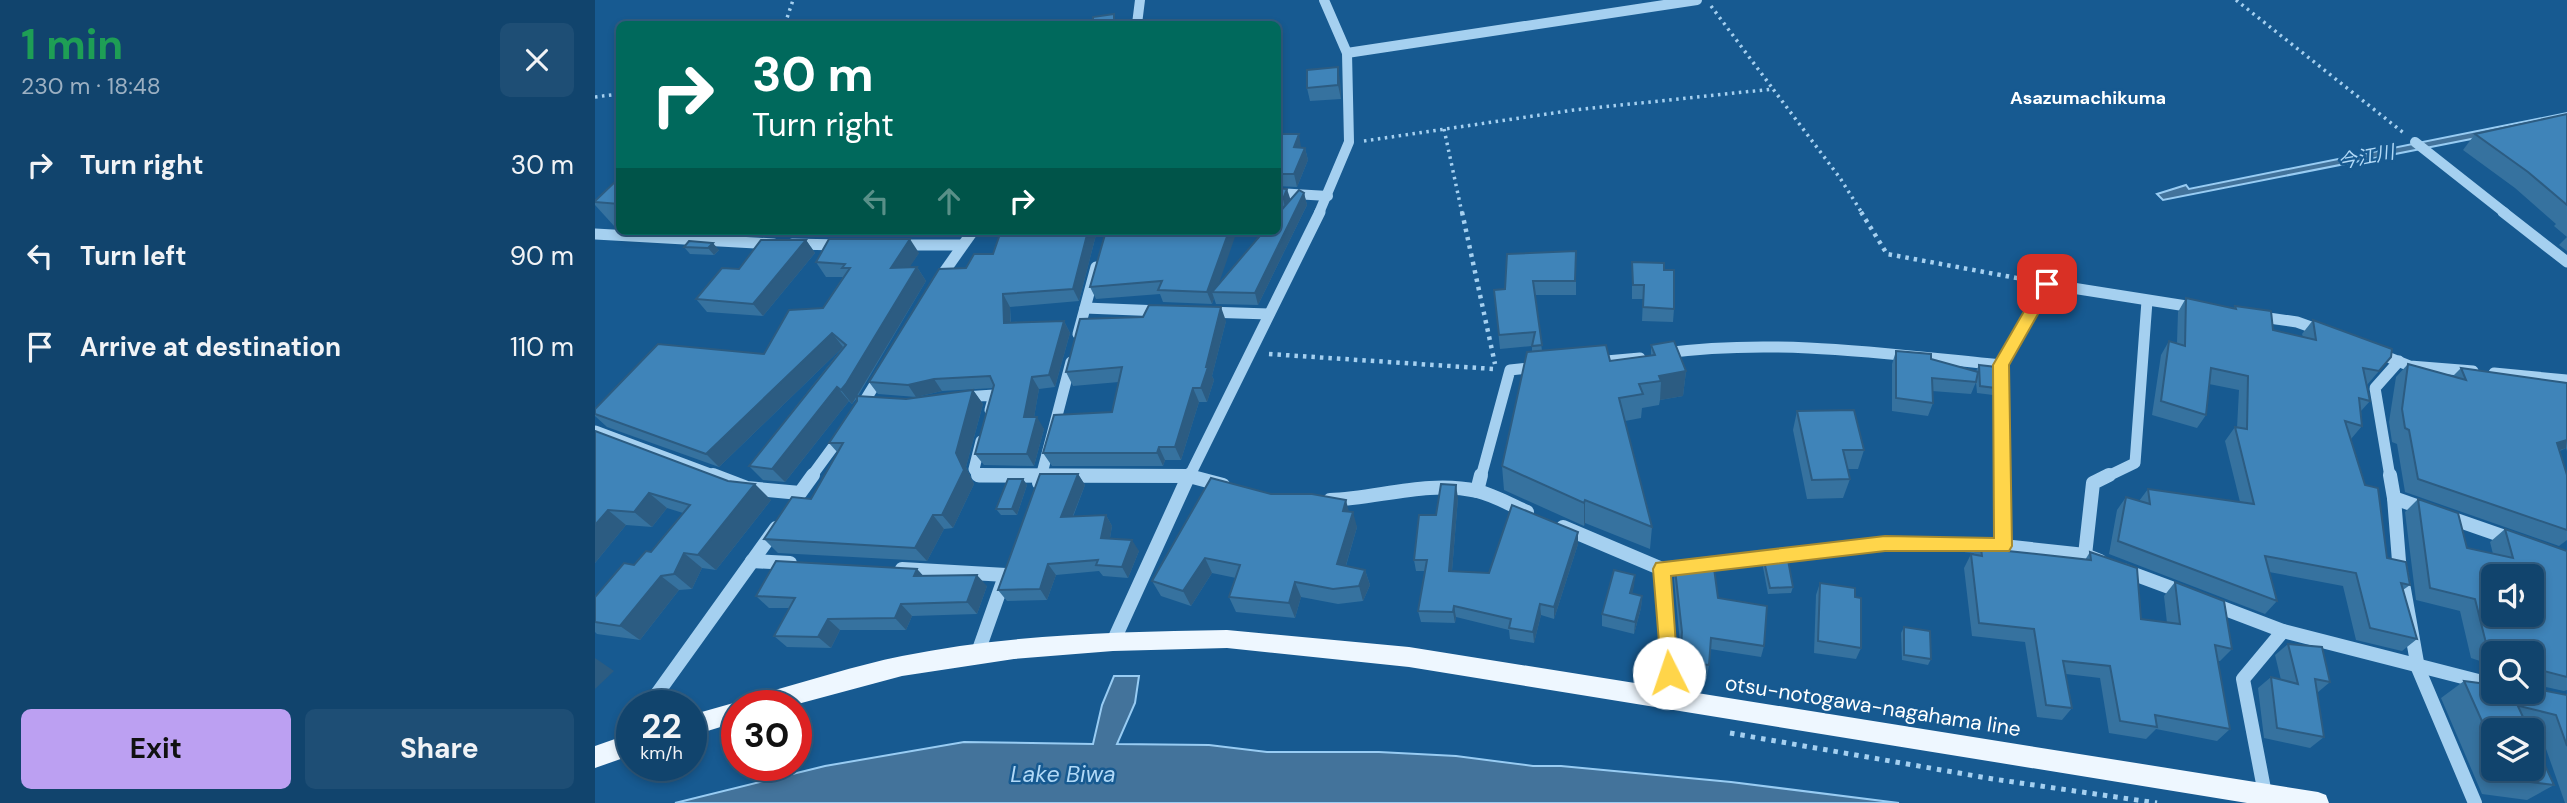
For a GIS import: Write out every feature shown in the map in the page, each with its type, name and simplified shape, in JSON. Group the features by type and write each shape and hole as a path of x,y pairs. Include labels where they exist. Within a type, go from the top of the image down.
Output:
{"main road":[{"name":"otsu-notogawa-nagahama line","path":"812,690 902,666 977,655 1113,642 1227,639 1396,655 2318,803"},
{"path":"595,757 616,749"}],"street":[{"path":"1137,21 1140,0"},
{"path":"1113,642 1189,475 1328,196 1349,142 1347,53 1324,0"},
{"path":"1347,53 1697,0"},
{"path":"2414,142 2567,262"},
{"path":"1281,193 1328,196"},
{"path":"595,233 616,234"},
{"path":"625,235 759,244 853,245"},
{"path":"927,297 969,235"},
{"path":"880,245 960,245"},
{"path":"1033,500 1099,257"},
{"path":"2003,546 2001,365 2047,284 2218,311"},
{"path":"2085,555 2093,483 2135,463 2147,301"},
{"path":"1084,308 1177,311"},
{"path":"1190,312 1269,314"},
{"path":"2245,314 2297,321 2335,336"},
{"path":"1587,363 1638,358 1709,345 1810,349 2001,365"},
{"path":"2360,346 2410,366 2567,380"},
{"path":"2399,361 2375,388 2394,498 2399,561 2418,668 2475,803"},
{"path":"1477,491 1510,370 1549,366"},
{"path":"660,690 862,411 885,367"},
{"path":"955,398 993,395 974,469 979,477 1189,475 1241,489"},
{"path":"595,431 792,505"},
{"path":"1316,500 1353,500 1446,486 1477,491 1662,569 1885,543 2003,546 2085,555 2283,631 2481,682"},
{"path":"2394,498 2530,546"},
{"path":"752,561 805,564"},
{"path":"885,569 1008,569 977,655"},
{"path":"1662,569 1670,699"},
{"path":"2265,794 2243,679 2283,631"}],"path":[{"path":"786,21 793,0"},
{"path":"1707,0 1840,178 1887,254 2047,284"},
{"path":"2236,0 2414,142"},
{"path":"1349,142 1574,110 1773,89"},
{"path":"595,97 616,94"},
{"path":"1250,352 1496,369 1444,129"},
{"path":"1719,731 1993,779 2157,803"}],"water":[{"name":"今江川","path":"2567,113 2567,120 2163,200 2157,194 2186,185 2189,189"},
{"name":"Lake Biwa","path":"1114,676 1139,676 1135,703 1117,744 1209,745 1267,752 1379,752 1456,756 1533,766 1561,766 1731,782 1899,803 675,803 764,781 812,781 812,769 964,742 1093,744 1102,705"}],"building":[{"path":"1114,14 1114,21 1093,21 1093,17"},
{"path":"1338,67 1338,85 1307,88 1307,70"},
{"path":"2567,114 2567,205 2528,172 2475,134"},
{"path":"1281,134 1299,134 1294,147 1305,148 1294,174 1281,174"},
{"path":"616,181 616,204 595,201"},
{"path":"1281,188 1287,189 1281,199"},
{"path":"1299,190 1304,193 1255,293 1212,292 1261,235 1281,235 1281,210"},
{"path":"1000,235 1087,235 1073,289 1003,294 1004,323 1064,321 1049,375 1032,377 1024,417 1037,417 1027,454 975,454 994,385 990,376 934,379 908,385 869,382 939,269 966,268 974,254 993,254"},
{"path":"1105,235 1228,235 1207,292 1158,290 1162,281 1090,287"},
{"path":"829,239 910,239 891,268 917,267 846,384 841,390 837,387 772,469 749,466 846,345 832,333 706,454 595,414 595,409 658,344 764,354 789,310 823,308 850,268 842,268 845,264 816,262"},
{"path":"761,240 806,240 753,304 696,299 722,268 739,269"},
{"path":"689,241 713,243 708,248 684,247"},
{"path":"1576,251 1575,281 1533,281 1542,345 1532,346 1535,332 1499,335 1494,290 1505,289 1507,254"},
{"path":"1632,262 1664,263 1664,270 1674,270 1674,309 1643,307 1644,285 1633,285"},
{"path":"2186,298 2236,309 2235,306 2271,311 2273,330 2316,340 2313,320 2392,349 2391,357 2379,371 2363,368 2370,401 2359,398 2362,426 2345,421 2365,485 2378,488 2387,558 2406,562 2410,585 2401,583 2417,639 2370,628 2356,573 2265,556 2277,601 2118,541 2126,497 2150,504 2148,489 2254,504 2235,427 2247,429 2248,376 2211,368 2206,415 2161,401 2169,341 2185,346"},
{"path":"1149,305 1221,307 1208,367 1201,388 1193,388 1175,447 1159,447 1157,453 1043,453 1054,415 1112,412 1122,367 1066,372 1080,319 1143,317"},
{"path":"1674,341 1686,371 1659,376 1661,381 1639,384 1643,394 1619,398 1652,527 1585,500 1584,503 1502,466 1527,352 1606,345 1610,361 1655,355 1651,345"},
{"path":"1896,351 1931,354 1931,359 1978,372 1976,382 1932,378 1933,403 1896,398"},
{"path":"2408,364 2466,380 2461,368 2567,383 2567,440 2557,443 2567,475 2567,530 2418,479 2409,430 2405,428 2402,409"},
{"path":"1979,365 1996,367 1996,388 1980,386"},
{"path":"973,390 956,453 964,470 942,515 933,515 915,548 764,539 792,497 811,499 843,443 829,443 857,401 857,396 906,399"},
{"path":"1854,410 1864,450 1843,450 1850,479 1812,480 1797,411"},
{"path":"595,431 728,481 755,484 698,555 684,553 674,574 661,576 620,626 595,622 595,597 624,563 634,565 646,551 651,552 690,505 649,493 634,512 608,510 595,525"},
{"path":"1040,474 1078,474 1061,517 1106,515 1101,538 1132,540 1122,567 1096,565 1098,560 1048,564 1040,589 998,590"},
{"path":"1211,478 1271,494 1312,494 1346,500 1343,511 1353,512 1337,564 1365,570 1359,586 1333,589 1295,582 1289,603 1229,597 1240,565 1205,558 1183,591 1152,581"},
{"path":"1008,479 1023,479 1012,509 996,509"},
{"path":"1441,484 1456,485 1449,571 1489,573 1512,505 1578,532 1554,607 1540,604 1533,632 1509,628 1511,619 1454,606 1453,612 1418,611 1427,560 1414,560 1419,515 1436,515"},
{"path":"2418,499 2458,513 2467,548 2513,558 2505,529 2567,551 2567,677 2544,671 2544,641 2486,641 2482,627 2544,627 2544,564 2481,564 2481,623 2475,599 2430,588"},
{"path":"1980,541 2006,542 2008,551 2091,560 2090,552 2137,568 2141,619 2180,624 2175,582 2224,601 2232,649 2215,645 2230,729 2155,715 2157,727 2120,721 2110,666 2063,661 2072,708 2046,705 2034,629 1979,623 1971,554 1982,556"},
{"path":"1788,560 1793,587 1770,588 1764,561"},
{"path":"776,561 917,569 914,576 977,575 967,602 901,604 895,618 828,619 818,637 774,636 795,598 756,596"},
{"path":"1714,568 1718,598 1767,606 1764,646 1711,638 1709,665 1680,662 1682,632 1675,569"},
{"path":"1614,570 1635,575 1630,593 1642,596 1635,622 1602,614"},
{"path":"1820,583 1855,588 1855,597 1861,598 1861,648 1818,641"},
{"path":"1904,627 1930,631 1931,659 1904,655"},
{"path":"2288,644 2322,647 2330,682 2315,679 2324,737 2277,728 2271,677 2298,684"},
{"path":"2464,681 2481,683 2481,704 2517,704 2523,718 2481,718"},
{"path":"2544,691 2567,695 2567,746 2556,715 2519,706 2544,704"},
{"path":"2544,763 2554,785 2523,781 2544,781"}],"district":[{"name":"Asazumachikuma","path":"2088,98"}],"route":[{"path":"1669,673 1662,569 1775,558 1885,543 2003,546 2001,365 2047,284"}]}
